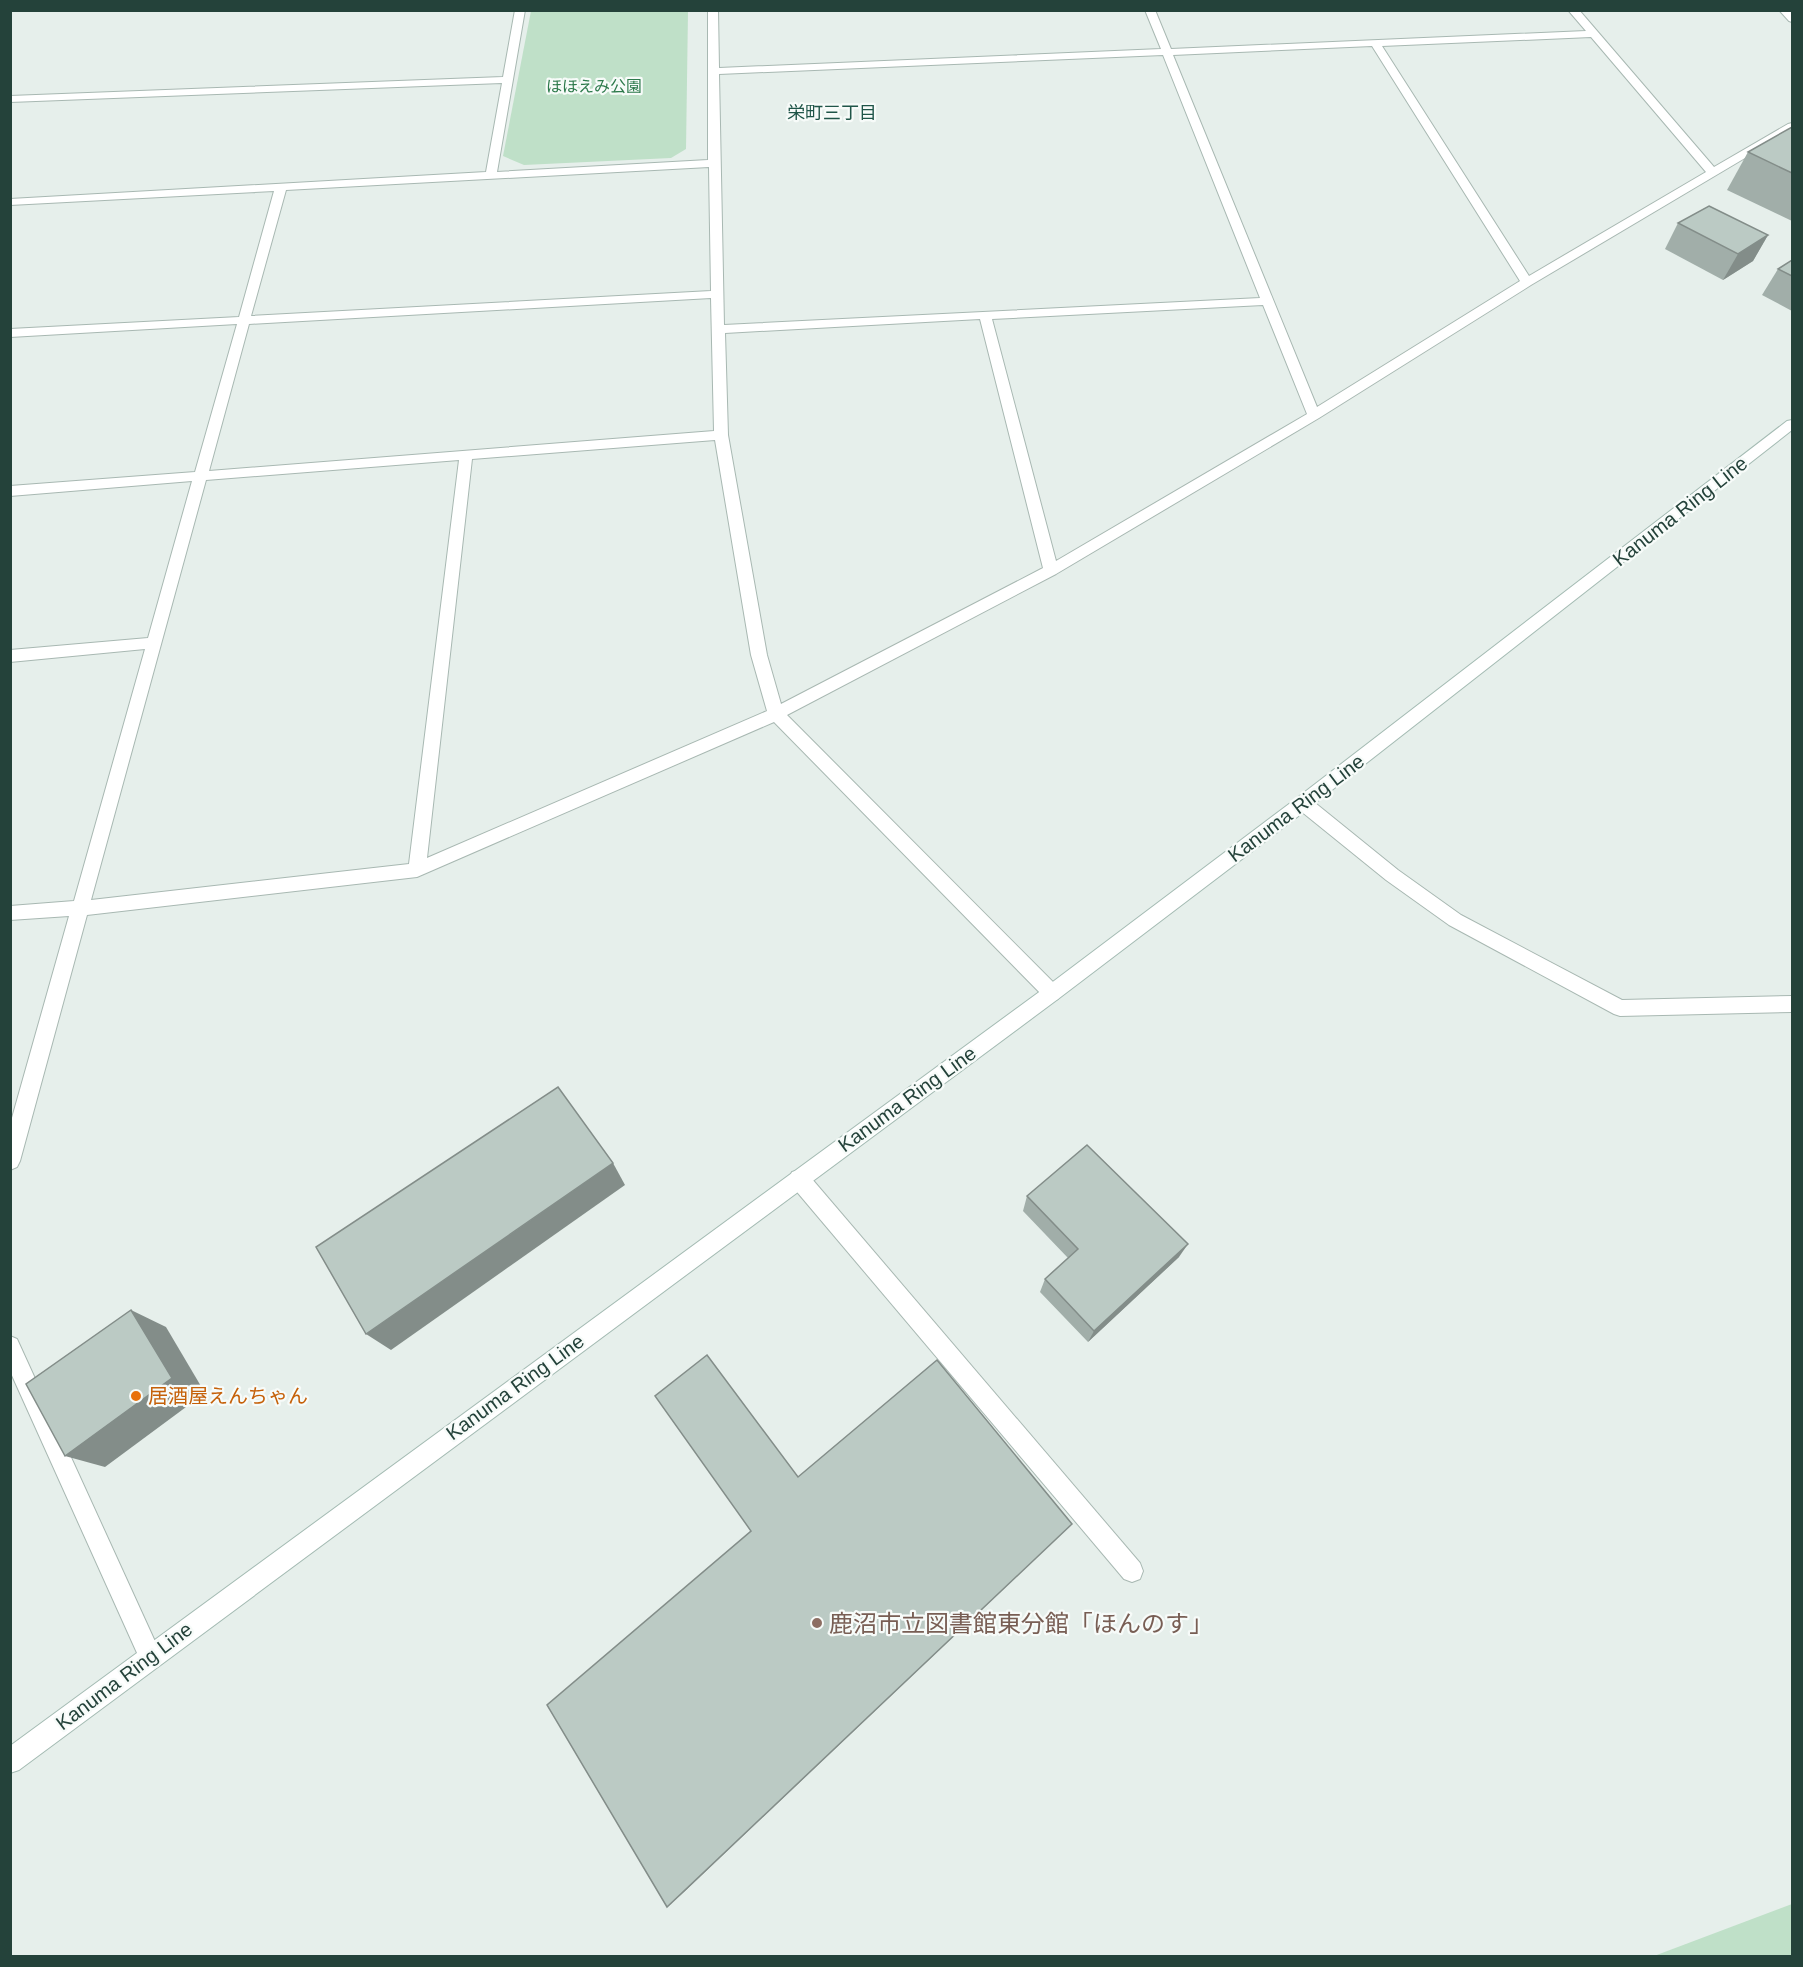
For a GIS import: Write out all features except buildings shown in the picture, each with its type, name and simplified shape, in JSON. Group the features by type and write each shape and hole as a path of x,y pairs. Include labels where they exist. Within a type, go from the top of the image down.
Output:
{"street":[{"path":"491,176 520,10"},
{"path":"713,10 714,164 721,435 759,655 776,714 1052,993"},
{"path":"1150,10 1314,415"},
{"path":"1573,10 1712,172"},
{"path":"1784,10 1792,19"},
{"path":"714,71 1593,34"},
{"path":"1375,43 1527,282"},
{"path":"10,99 508,80"},
{"path":"10,914 417,870 776,714 1051,570 1314,415 1527,282 1792,126"},
{"path":"10,202 714,164"},
{"path":"10,1161 281,187"},
{"path":"10,333 719,294"},
{"path":"720,329 1268,301"},
{"path":"985,315 1051,570"},
{"name":"Kanuma Ring Line","path":"10,1761 1052,993 1304,803 1792,424"},
{"path":"10,491 721,435"},
{"path":"417,870 466,456"},
{"path":"10,656 154,643"},
{"path":"1304,803 1392,876 1455,920 1620,1008 1792,1004"},
{"path":"799,1179 1132,1571"},
{"path":"10,1346 150,1656"}],"green space":[{"name":"ほほえみ公園","path":"531,11 688,11 686,149 671,158 524,165 503,156"},
{"path":"1792,1904 1792,1956 1654,1956"}],"place":[{"name":"居酒屋えんちゃん","path":"136,1396"},
{"name":"鹿沼市立図書館東分館「ほんのす」","path":"817,1623"}],"district":[{"name":"栄町三丁目","path":"832,113"}]}
